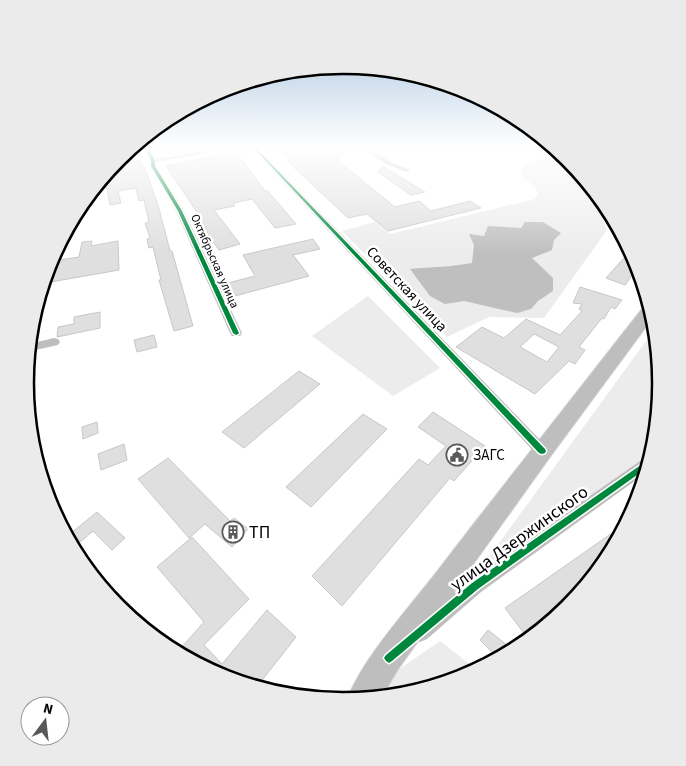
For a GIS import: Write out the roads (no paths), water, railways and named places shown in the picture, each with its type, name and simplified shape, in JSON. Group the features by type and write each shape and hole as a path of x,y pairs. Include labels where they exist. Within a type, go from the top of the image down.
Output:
{"highway":[{"name":"улица Дзержинского","path":"367,692 389,658 542,450 645,317"}],"street":[{"name":"Октябрьская улица","path":"162,182 180,211 236,334"},
{"name":"Советская улица","path":"287,182 542,450"},
{"path":"36,346 54,342"},
{"name":"улица Дзержинского","path":"389,658 475,586 640,468"}],"place":[{"name":"ЗАГС","path":"457,455"},
{"name":"ТП","path":"233,532"}]}
